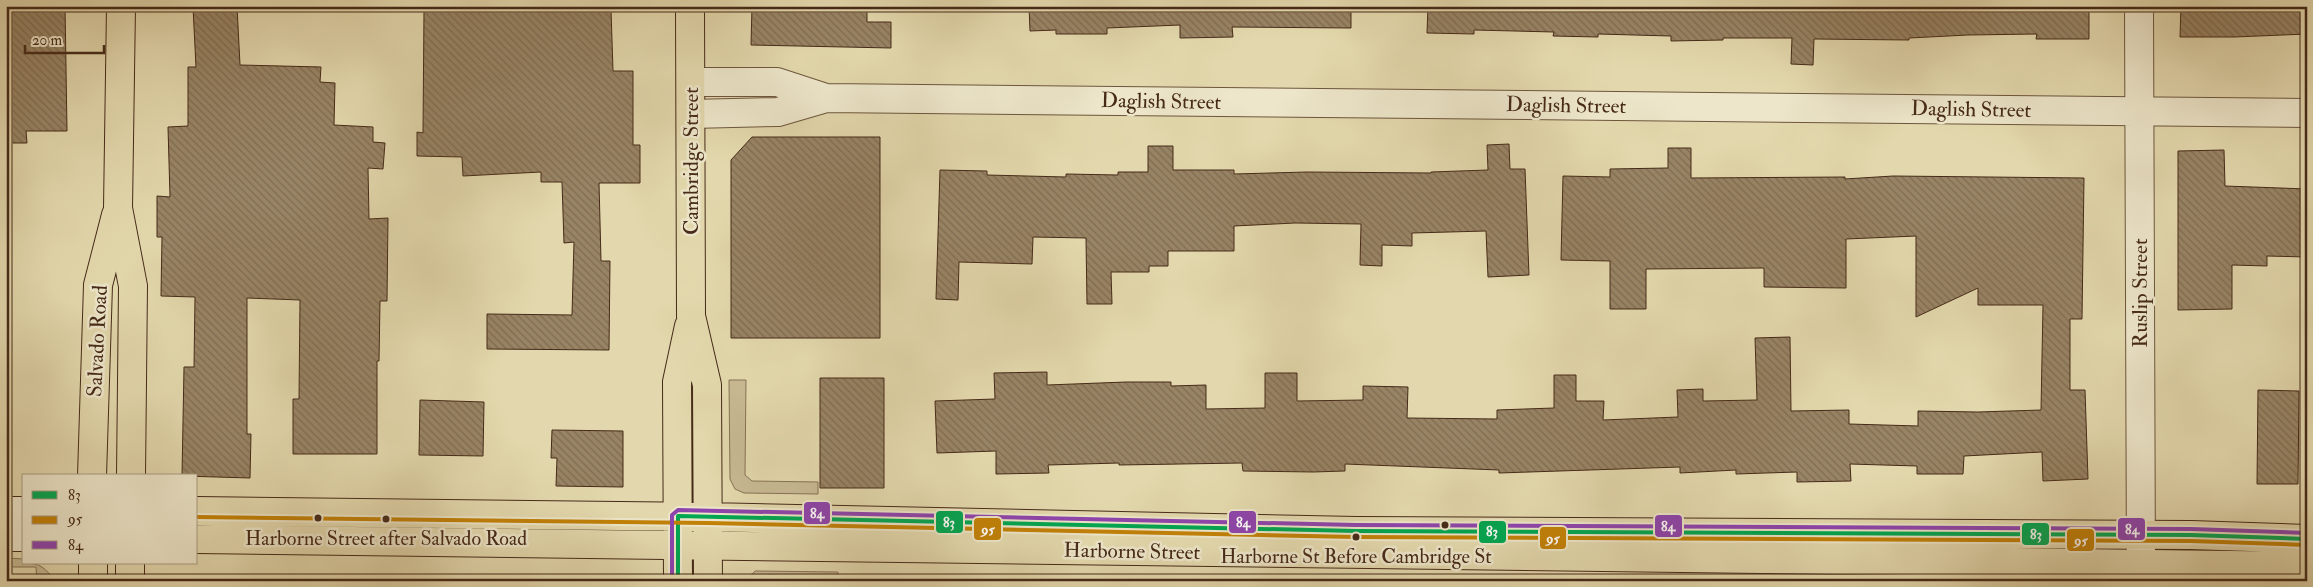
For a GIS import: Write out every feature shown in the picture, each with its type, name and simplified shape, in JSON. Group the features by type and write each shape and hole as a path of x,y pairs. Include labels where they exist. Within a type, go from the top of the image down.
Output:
{"main road":[{"name":"Salvado Road","path":"121,6 118,208 132,286 131,474"},
{"name":"Cambridge Street","path":"690,6 692,316 707,385 708,581"},
{"name":"Salvado Road","path":"92,474 98,285 118,208"},
{"name":"Cambridge Street","path":"678,581 677,382 692,316"},
{"name":"Harborne Street","path":"198,511 708,516 1356,531 2141,536 2307,539"},
{"name":"Harborne Street","path":"198,540 678,545 2141,572 2307,566"},
{"path":"93,564 93,581"},
{"path":"130,564 130,581"}],"street":[{"name":"Ruslip Street","path":"2139,6 2141,572"},
{"name":"Daglish Street","path":"691,82 777,82 826,98"},
{"name":"Daglish Street","path":"691,114 778,112 826,98 2307,113"},
{"path":"6,511 22,511"},
{"path":"6,537 22,537"}],"shaded area":[{"path":"729,380 746,380 745,475 752,481 818,482 818,494 744,493 735,489 730,479"},
{"path":"6,558 22,559 22,564 39,565 55,581 37,581 36,567 6,567"},
{"path":"755,571 838,572 838,576 816,579 802,576 768,575 761,581 746,581"}],"building":[{"path":"6,6 65,6 67,131 26,131 27,143 6,143"},
{"path":"237,6 240,65 321,67 320,82 335,83 334,125 373,127 373,142 385,143 383,169 368,168 369,219 388,218 387,301 380,301 379,361 377,361 377,454 293,454 293,399 299,399 300,300 247,298 247,434 251,434 250,478 198,476 198,474 182,474 184,367 194,367 195,297 161,296 162,237 157,237 157,196 170,197 168,127 188,126 188,67 196,67 193,7"},
{"path":"752,6 867,6 867,22 891,22 891,48 751,45"},
{"path":"1029,6 1351,6 1351,28 1232,27 1233,37 1180,38 1180,25 1107,28 1107,34 1056,34 1056,30 1030,31"},
{"path":"1428,6 2089,6 2089,39 2036,39 2037,34 1968,35 1909,38 1909,40 1814,39 1813,65 1791,64 1792,38 1723,38 1723,40 1671,41 1671,36 1598,34 1598,37 1553,36 1554,32 1474,30 1474,34 1427,33"},
{"path":"2181,6 2307,6 2307,34 2180,37"},
{"path":"424,10 611,10 613,71 633,71 633,145 640,145 640,183 599,183 601,261 610,261 609,350 487,349 487,314 572,315 574,242 564,243 562,182 541,182 541,172 463,176 462,157 417,156 417,132 423,133"},
{"path":"752,137 880,137 880,338 731,338 731,160"},
{"path":"1509,144 1510,169 1525,169 1529,275 1488,277 1486,231 1412,233 1412,246 1382,245 1382,266 1360,265 1361,224 1295,223 1234,226 1234,251 1168,251 1168,266 1149,266 1149,272 1111,272 1112,304 1087,304 1086,238 1033,237 1032,264 959,262 958,300 936,299 940,170 987,171 987,175 1066,177 1066,174 1118,175 1118,172 1148,172 1148,146 1173,146 1173,170 1234,170 1234,174 1307,172 1431,173 1488,170 1487,145"},
{"path":"1668,148 1691,148 1691,178 1845,177 1845,179 1893,176 2084,178 2082,319 2070,319 2070,390 2085,390 2088,479 2043,481 2042,452 1964,456 1963,474 1917,474 1917,466 1850,464 1851,481 1797,482 1797,472 1736,474 1736,470 1680,473 1680,467 1499,473 1499,470 1345,464 1345,471 1313,472 1243,471 1242,463 1119,465 1119,463 1048,465 1049,473 996,474 996,451 937,453 935,401 995,399 994,373 1047,372 1047,385 1171,382 1171,386 1206,385 1206,409 1265,408 1265,373 1297,373 1297,401 1363,400 1363,386 1408,387 1407,418 1497,419 1497,410 1554,408 1554,375 1576,375 1576,401 1604,401 1603,420 1678,417 1677,390 1703,389 1703,401 1757,400 1755,338 1790,337 1791,411 1849,410 1849,424 1918,426 1918,411 2041,410 2043,305 1978,305 1978,288 1916,317 1916,236 1846,239 1846,288 1764,287 1764,268 1646,269 1646,309 1610,309 1610,261 1561,260 1563,176 1610,177 1610,169 1668,168"},
{"path":"2224,150 2225,186 2307,189 2307,257 2267,256 2267,266 2232,265 2232,309 2178,310 2178,151"},
{"path":"820,378 884,378 884,488 820,488"},
{"path":"2258,390 2299,391 2298,484 2257,484"},
{"path":"420,400 484,402 483,456 419,455"},
{"path":"552,430 623,431 623,487 556,486 557,458 551,458"}],"transit line":[{"name":"84","path":"672,581 672,515 678,510 1356,525 2191,529 2307,533"},
{"name":"83","path":"678,516 1356,531 2191,535 2307,539"},
{"name":"83","path":"678,516 678,581"},
{"name":"95","path":"198,517 708,523 1356,537 2191,541 2307,545"}],"place":[{"name":"Harborne Street after Salvado Road","path":"386,519"},
{"name":"Harborne St Before Cambridge St","path":"1356,537"}]}
